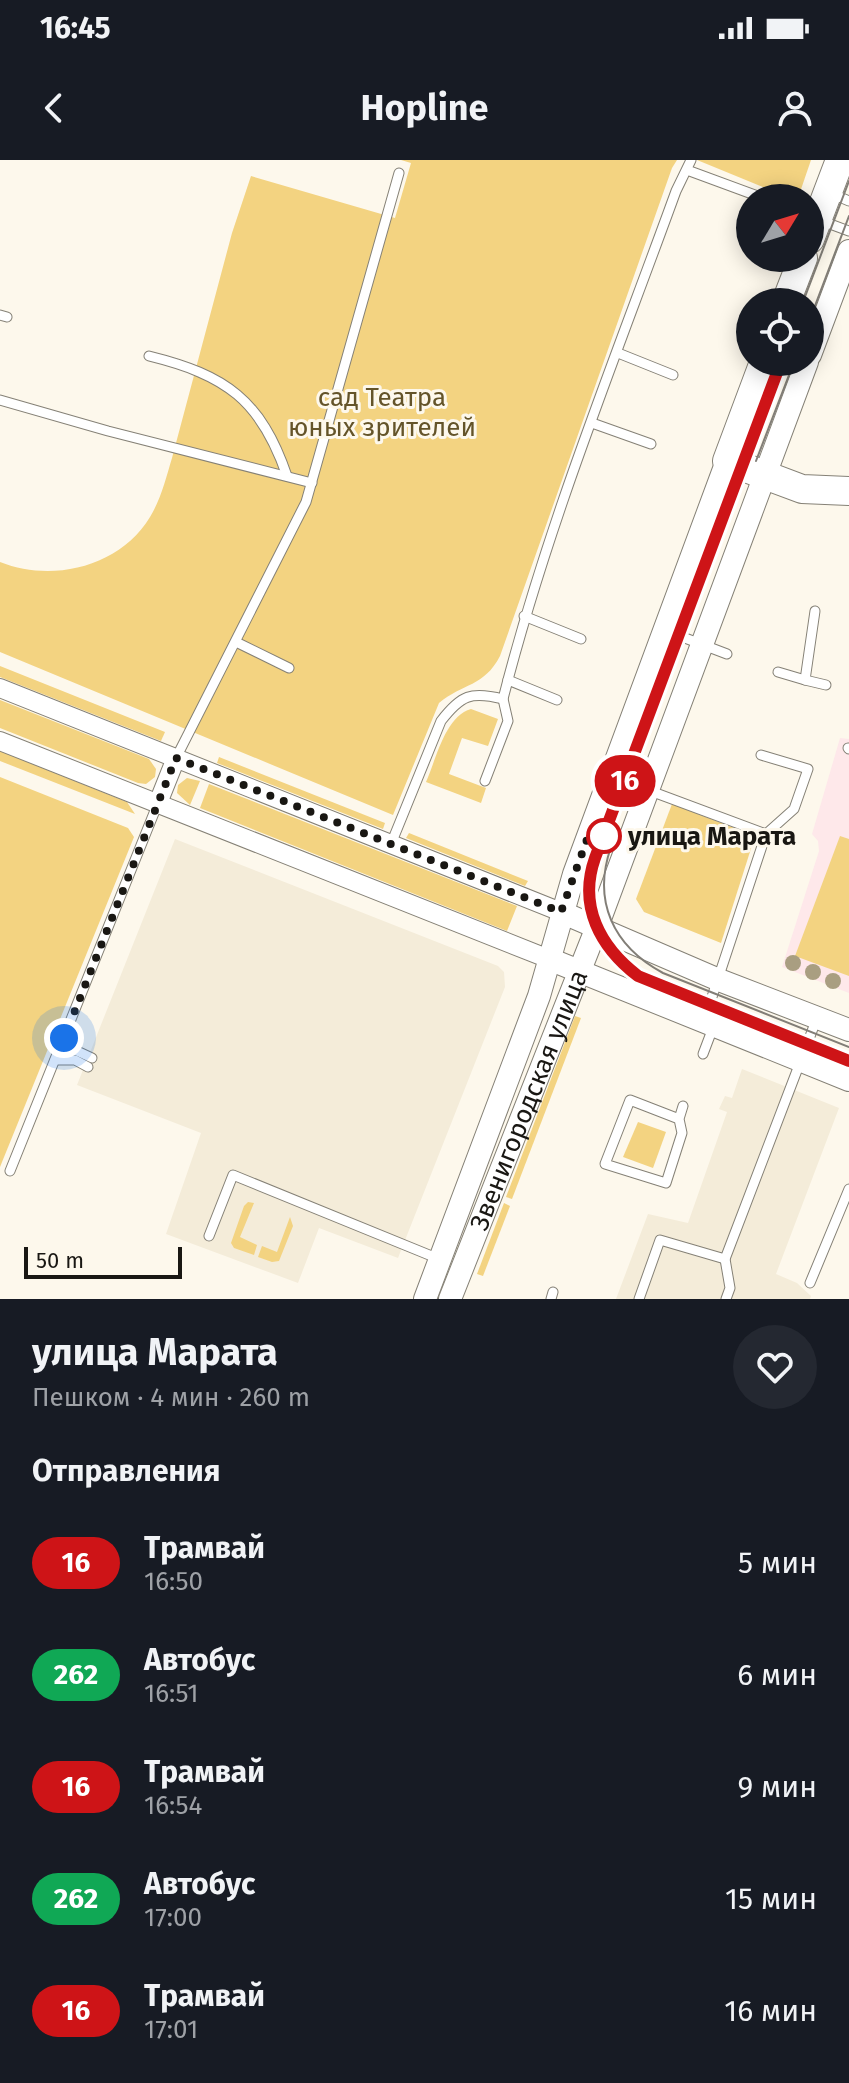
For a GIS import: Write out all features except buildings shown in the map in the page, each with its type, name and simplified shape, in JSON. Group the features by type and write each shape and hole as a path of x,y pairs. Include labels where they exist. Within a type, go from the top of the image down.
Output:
{"main road":[{"path":"824,212 838,197 840,160"},
{"name":"Звенигородская улица","path":"727,461 759,376"},
{"path":"727,461 802,489 849,491"}],"street":[{"path":"824,318 849,251"},
{"name":"Звенигородская улица","path":"450,1299 597,927 802,376"},
{"name":"Звенигородская улица","path":"425,1299 539,996 561,912 727,461"},
{"path":"0,688 849,1030"},
{"path":"0,741 849,1080"},
{"path":"158,803 176,758"}],"lane":[{"path":"485,781 508,721 503,699 524,616 676,191 689,165 736,186"},
{"path":"176,758 306,502 399,173"},
{"path":"824,227 849,231"},
{"path":"618,353 673,375"},
{"path":"149,356 191,367 222,383 255,412 276,444 287,476"},
{"path":"0,400 312,483"},
{"path":"592,423 651,444"},
{"path":"805,680 815,611"},
{"path":"524,616 581,639"},
{"path":"664,630 727,654"},
{"path":"236,642 289,668"},
{"path":"778,672 826,685"},
{"path":"508,680 557,700"},
{"path":"391,844 441,721 454,705 470,695 503,699"},
{"path":"703,1054 719,980 766,834 794,809 808,769 761,755"},
{"path":"610,776 766,834"},
{"path":"10,1171 158,803"},
{"path":"726,1299 730,1288 725,1259 817,1018"},
{"path":"55,1060 90,1062 64,1038"},
{"path":"679,1119 630,1100 605,1164 666,1183 682,1133 679,1119 683,1106"},
{"path":"209,1236 233,1175 463,1268"},
{"path":"810,1283 849,1189"},
{"path":"639,1299 660,1240 725,1259"}],"shaded area":[{"path":"840,738 849,739 849,993 782,967 819,851 818,841 812,834"},
{"path":"175,839 498,966 504,972 505,987 398,1258 319,1228 298,1283 166,1234 201,1133 77,1085"},
{"path":"742,1069 839,1108 776,1274 797,1283 811,1296 810,1299 616,1299 648,1214 688,1223 727,1112 719,1109 725,1096 732,1098"}],"green space":[{"name":"сад Театра юных зрителей","path":"401,160 677,160 500,656 487,674 439,703 393,815 0,652 0,562 41,571 83,566 121,548 150,517 168,473 232,233 251,176 395,218 411,163"},
{"path":"697,160 811,160 803,184 756,184"},
{"path":"0,666 165,732 161,741 0,677"},
{"path":"0,700 149,759 156,769 155,777 146,784 138,783 0,728"},
{"path":"471,709 498,719 488,746 462,738 449,774 486,788 481,803 426,782 448,729 462,713"},
{"path":"0,751 127,802 135,814 0,761"},
{"path":"219,757 385,823 383,829 217,763"},
{"path":"0,777 128,828 134,837 0,1167"},
{"path":"187,778 200,781 190,805 177,793 178,785"},
{"path":"209,784 517,906 507,931 200,808"},
{"path":"672,804 755,836 721,943 644,912 636,899"},
{"path":"409,833 528,881 525,886 406,838"},
{"path":"840,836 849,839 849,976 795,956"},
{"path":"575,1016 581,1018 512,1199 506,1197"},
{"path":"638,1122 666,1132 653,1168 623,1157"},
{"path":"248,1202 254,1203 240,1237 257,1245 254,1255 234,1248 231,1243"},
{"path":"504,1203 510,1206 483,1276 477,1274"},
{"path":"290,1217 293,1226 279,1261 258,1257 262,1246 277,1252"}],"tram line":[{"path":"808,288 849,181"},
{"path":"822,288 849,216"},
{"path":"776,376 595,858 590,893 596,924 603,939 638,976 849,1061"},
{"name":"16","path":"776,376 595,858 589,892 592,915 603,941 611,953 638,976 849,1061"},
{"path":"756,461 789,376"},
{"path":"611,847 604,886 606,903 611,920 631,950 663,973 849,1047"}],"place":[{"name":"улица Марата","path":"604,836"}],"route":[{"path":"64,1038 176,758 561,912 590,831 604,836"}]}
